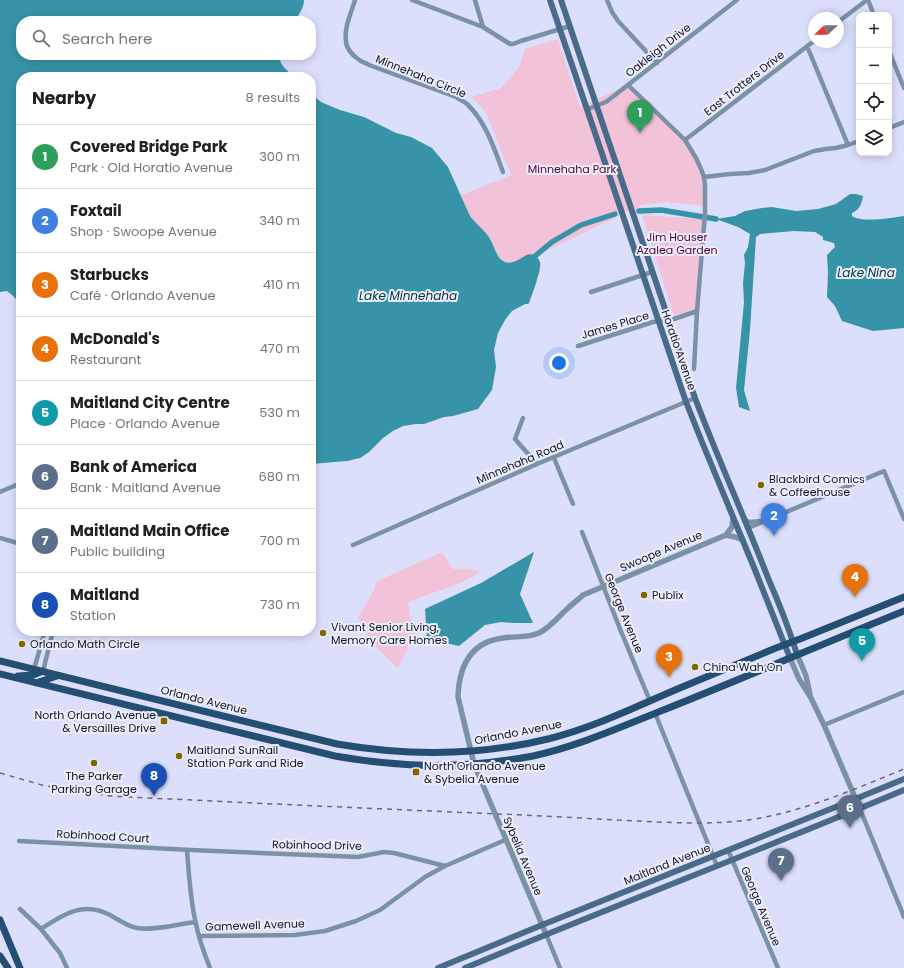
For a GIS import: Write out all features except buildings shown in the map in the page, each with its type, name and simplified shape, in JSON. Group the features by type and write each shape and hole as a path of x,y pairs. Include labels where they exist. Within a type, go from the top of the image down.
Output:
{"main road":[{"name":"Horatio Avenue","path":"550,0 686,402 790,658"},
{"name":"Horatio Avenue","path":"561,0 695,398 797,654"},
{"path":"733,518 741,526 748,528"},
{"name":"Orlando Avenue","path":"0,661 343,745 383,751 430,753 471,752 533,742 568,733 597,723 904,597"},
{"path":"0,674 335,756 394,764 446,766 527,757 586,741 904,611"},
{"path":"14,677 33,675 43,671"},
{"path":"36,683 59,675"},
{"name":"Maitland Avenue","path":"438,968 904,779"},
{"name":"Maitland Avenue","path":"465,968 904,790"},
{"path":"0,920 20,968"},
{"path":"0,956 8,968"}],"street":[{"name":"Minnehaha Circle","path":"355,0 346,30 345,42 353,54 358,59 369,65 456,98 466,104 479,119 489,136 503,172"},
{"path":"412,0 483,27 510,44 570,26"},
{"path":"475,0 483,27"},
{"path":"607,0 618,21 657,63"},
{"name":"Oakleigh Drive","path":"588,109 606,102 628,86 737,0"},
{"path":"844,18 868,0 873,12"},
{"path":"807,46 848,145"},
{"name":"East Trotters Drive","path":"685,140 807,46"},
{"path":"892,58 904,88"},
{"path":"628,86 685,140 696,158 704,177 705,214 694,369"},
{"path":"892,127 904,122"},
{"path":"704,177 765,170 814,151 836,148 856,142"},
{"path":"591,292 652,272"},
{"name":"James Place","path":"578,346 653,322 668,320 697,311"},
{"name":"Minnehaha Road","path":"353,545 537,464 695,398"},
{"path":"523,418 515,439 537,464"},
{"path":"554,458 573,504"},
{"path":"748,528 884,471 904,520"},
{"path":"0,492 16,485"},
{"path":"726,535 732,528 733,518"},
{"path":"745,521 751,522 766,520"},
{"name":"George Avenue","path":"582,532 650,701"},
{"path":"726,535 735,536 743,540"},
{"name":"Swoope Avenue","path":"471,752 458,697 458,686 464,665 471,653 477,647 492,640 526,637 538,634 549,627 567,608 583,595 726,535"},
{"path":"0,538 16,543"},
{"path":"34,669 44,636"},
{"path":"43,671 52,636"},
{"name":"Horatio Avenue","path":"797,654 806,676 811,698"},
{"name":"Horatio Avenue","path":"790,658 799,679 811,698 824,725 904,917"},
{"path":"824,725 904,692"},
{"path":"192,708 194,722"},
{"path":"655,713 717,866"},
{"name":"Sybelia Avenue","path":"471,752 474,764 505,840 560,968"},
{"path":"805,820 809,829"},
{"name":"Gamewell Avenue","path":"199,936 295,935 325,931 356,922 380,910 424,877 445,866 505,840"},
{"name":"Robinhood Court","path":"19,841 187,850"},
{"path":"187,850 195,922 210,968"},
{"name":"Robinhood Drive","path":"187,850 358,857 384,852 394,853 445,866"},
{"name":"George Avenue","path":"728,850 778,968"},
{"path":"20,909 42,929 60,953 67,968"},
{"name":"Gamewell Avenue","path":"42,929 64,914 78,910 90,909 104,912 136,928 149,929 195,922"}],"green space":[{"name":"Minnehaha Park","path":"558,39 580,107 628,85 680,135 701,169 705,206 667,202 640,205 639,208 615,214 617,217 535,256 530,254 511,263 505,262 498,255 491,240 470,216 461,195 511,175 487,115 481,106 471,97 501,88 520,66 525,49"},
{"name":"Jim Houser Azalea Garden","path":"642,215 703,219 695,309 674,316"},
{"path":"442,552 453,569 471,569 480,572 463,582 408,602 414,636 398,668 370,640 358,618 375,588 375,582"}],"water":[{"path":"0,0 304,0 302,9 298,16 16,16 16,60 280,60 284,68 288,72 16,72 16,299 7,291 0,292"},
{"name":"Lake Minnehaha","path":"316,98 321,102 340,110 364,117 396,133 411,137 432,148 448,167 470,216 488,236 500,258 505,262 510,263 529,254 536,256 540,262 540,270 529,303 512,311 498,333 494,350 496,367 492,390 478,409 444,417 424,424 403,426 383,438 369,452 360,458 347,461 316,464"},
{"name":"Lake Nina","path":"850,194 863,196 860,206 852,213 852,216 869,220 904,216 904,328 873,331 842,321 835,306 827,297 827,255 835,247 834,243 823,240 823,237 815,232 794,231 760,234 756,237 750,330 744,390 750,411 739,407 736,388 744,302 744,255 748,247 750,234 738,227 716,219 735,216 745,211 772,207 796,211 818,209 836,204"},
{"path":"534,552 520,594 533,623 501,622 485,625 459,646 427,639 425,609 481,583"}],"waterway":[{"path":"639,211 661,210 716,219"},
{"path":"535,256 552,242 581,225 615,214"}],"railway":[{"path":"0,773 42,785 110,796 697,823 741,821 774,815 831,798 904,769"}],"place":[{"name":"Covered Bridge Park","path":"640,133"},
{"name":"Blackbird Comics & Coffeehouse","path":"761,485"},
{"name":"Foxtail","path":"774,536"},
{"name":"Publix","path":"644,595"},
{"name":"McDonald's","path":"855,597"},
{"name":"Vivant Senior Living, Memory Care Homes","path":"323,633"},
{"name":"Orlando Math Circle","path":"22,644"},
{"name":"Maitland City Centre","path":"862,661"},
{"name":"China Wah On","path":"695,667"},
{"name":"Starbucks","path":"669,677"},
{"name":"North Orlando Avenue & Versailles Drive","path":"164,721"},
{"name":"Maitland SunRail Station Park and Ride","path":"179,756"},
{"name":"The Parker Parking Garage","path":"94,763"},
{"name":"North Orlando Avenue & Sybelia Avenue","path":"416,772"},
{"name":"Maitland","path":"154,796"},
{"name":"Bank of America","path":"850,828"},
{"name":"Maitland Main Office","path":"781,881"}]}
